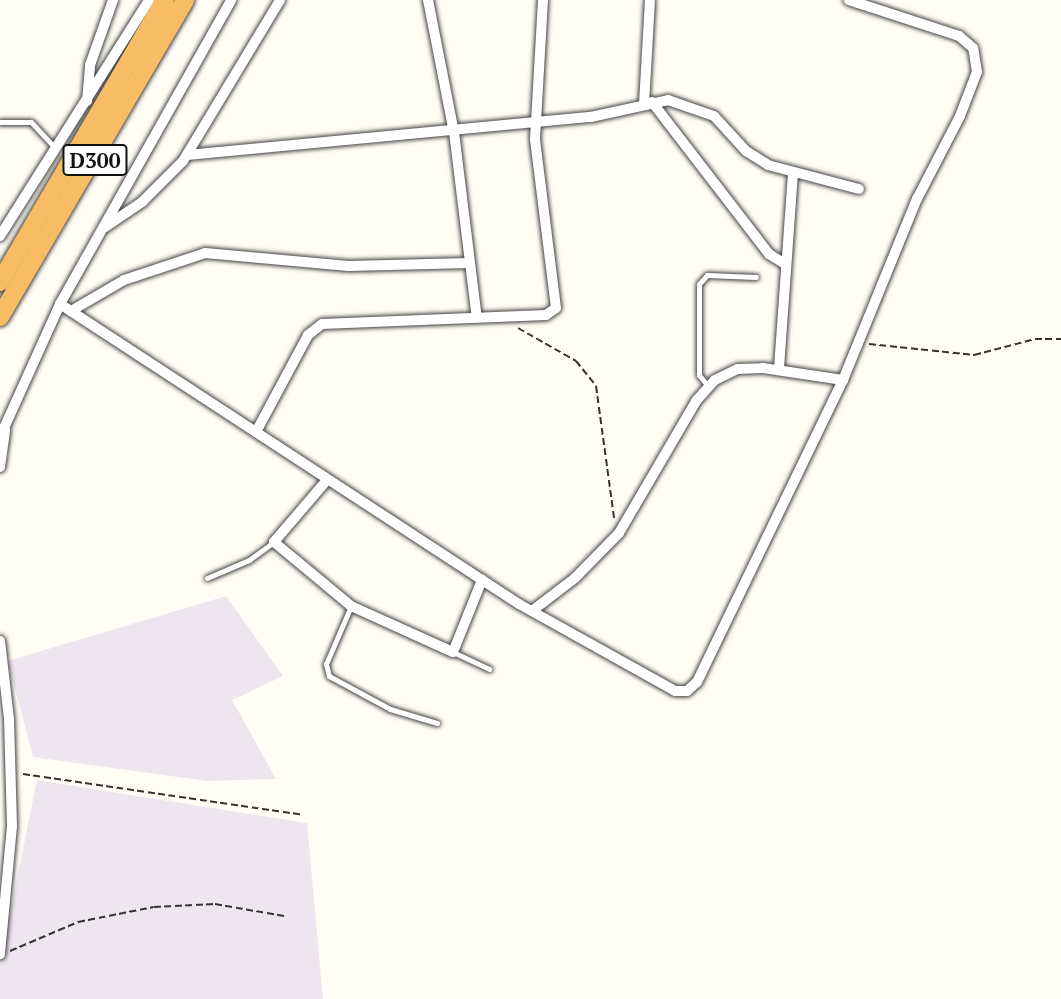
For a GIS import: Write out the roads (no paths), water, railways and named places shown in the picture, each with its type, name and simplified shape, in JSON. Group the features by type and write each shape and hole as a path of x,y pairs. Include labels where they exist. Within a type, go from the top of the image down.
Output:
{"highway":[{"name":"D300","path":"0,282 164,0"},
{"name":"D300","path":"0,317 185,0"}],"street":[{"path":"87,103 90,65 113,0"},
{"path":"0,236 87,103 149,0"},
{"path":"0,437 60,304 231,0"},
{"path":"103,228 157,189 187,155 280,0"},
{"path":"428,0 454,132 477,318"},
{"path":"256,432 304,341 317,327 328,322 547,315 558,301 535,122 543,0"},
{"path":"650,0 648,103 769,254 785,264"},
{"path":"60,304 532,611 675,691 691,689 843,380 921,190 960,116 978,66 973,48 959,36 849,0"},
{"path":"187,155 454,132 591,117 648,103 677,101 707,111 751,155 793,173 859,189"},
{"path":"779,368 793,173"},
{"path":"71,311 124,280 205,253 348,265 470,263"},
{"path":"532,611 576,578 619,533 708,386 738,369 779,368 843,380"},
{"path":"0,467 6,420"},
{"path":"327,480 274,542 351,606 453,652 482,580"},
{"path":"0,640 4,718 11,773 11,863 3,954"}],"lane":[{"path":"0,122 31,122 56,151"},
{"path":"708,386 699,375 699,284 707,275 756,277"},
{"path":"207,578 249,560 274,542"},
{"path":"351,606 326,664 329,677 381,706 437,723"},
{"path":"453,652 489,669"}]}
